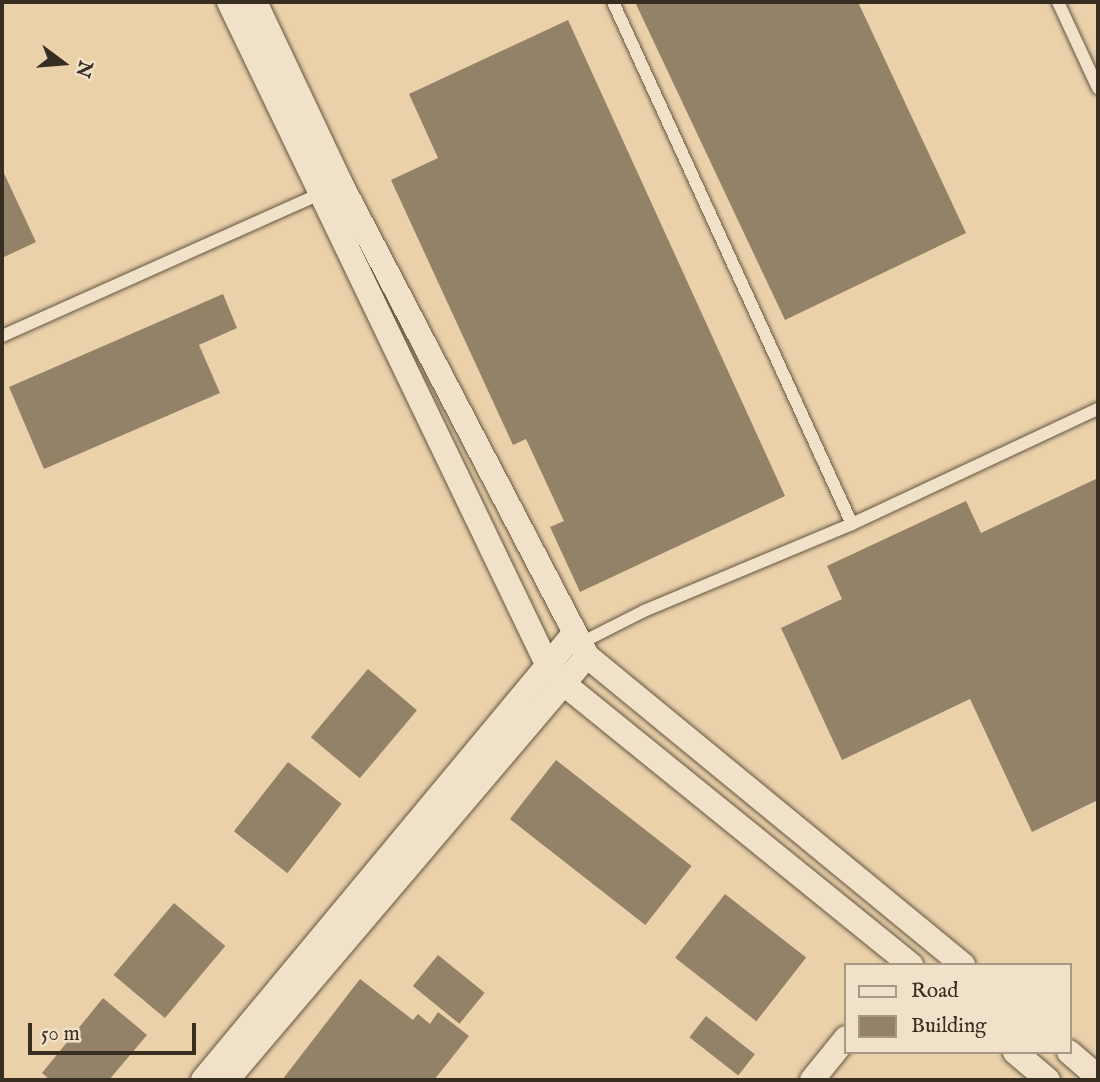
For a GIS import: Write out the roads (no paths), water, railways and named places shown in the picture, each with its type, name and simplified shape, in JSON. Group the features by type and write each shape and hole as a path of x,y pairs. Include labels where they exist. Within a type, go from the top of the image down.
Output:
{"street":[{"path":"229,2 580,645 961,963"},
{"path":"255,2 330,189 547,664 564,684 907,963"},
{"path":"202,1080 547,664 580,645"},
{"path":"227,1080 564,684 580,645"},
{"path":"909,963 928,936"},
{"path":"812,1080 844,1040"},
{"path":"1017,1054 1048,1080"},
{"path":"1071,1054 1098,1077"}],"lane":[{"path":"613,2 852,524"},
{"path":"1058,2 1098,89"},
{"path":"2,335 330,189"},
{"path":"580,645 644,611 852,524 1098,409"}]}
